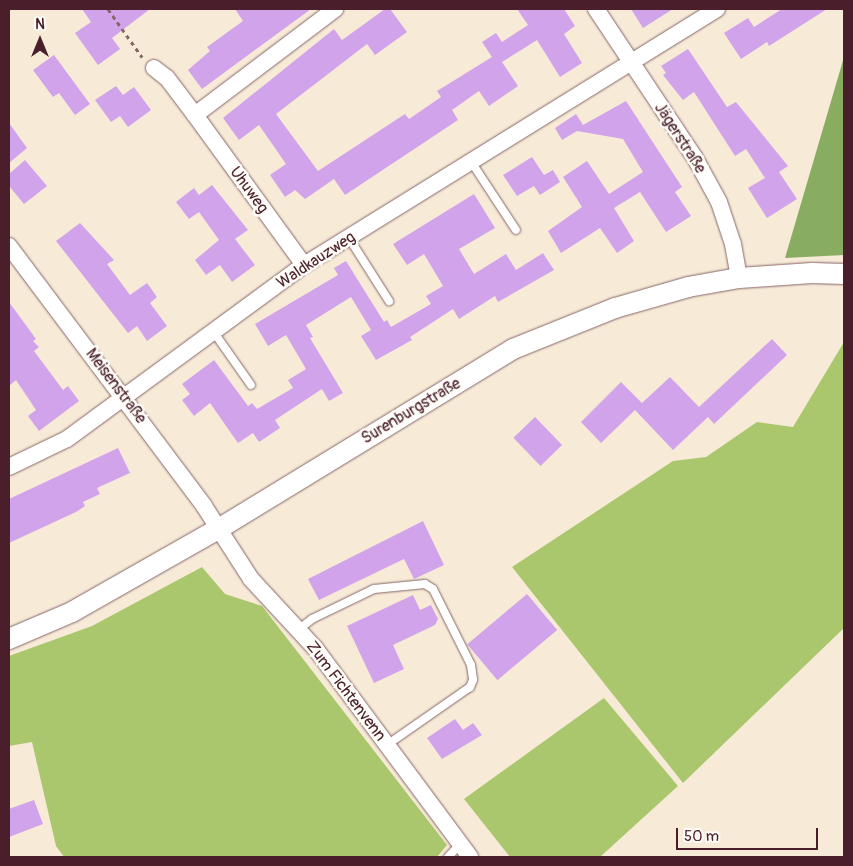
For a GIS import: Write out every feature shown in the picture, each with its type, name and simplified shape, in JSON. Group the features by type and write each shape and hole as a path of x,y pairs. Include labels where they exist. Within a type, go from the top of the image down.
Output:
{"street":[{"path":"195,115 335,9"},
{"name":"Jägerstraße","path":"596,9 695,158 719,202 734,244 739,278"},
{"name":"Waldkauzweg","path":"9,467 67,439 304,264 472,163 717,9"},
{"name":"Uhuweg","path":"154,68 166,78 195,115 304,264"},
{"name":"Meisenstraße","path":"9,246 124,396 220,528"},
{"name":"Surenburgstraße","path":"9,639 72,612 220,528 513,349 615,308 688,287 739,278 812,273 844,274"},
{"name":"Zum Fichtenvenn","path":"220,528 251,578 298,630 465,851"}],"lane":[{"path":"472,163 516,230"},
{"path":"349,238 389,301"},
{"path":"213,331 251,386"},
{"path":"298,630 312,619 374,589 425,584 432,589 471,665 473,680 470,687 387,746"},
{"path":"448,857 465,851"}],"path":[{"path":"108,9 141,56 154,68"}],"green space":[{"path":"844,57 844,255 785,258"},
{"path":"844,342 844,628 683,783 512,567 673,461 706,457 757,422 793,427"},
{"path":"202,567 225,594 262,606 447,845 437,857 64,857 56,846 32,742 9,746 9,656 92,626"},
{"path":"604,698 678,786 600,857 510,857 464,799"}],"building":[{"path":"82,9 150,9 112,38 120,49 98,65 75,33 91,22"},
{"path":"235,9 311,9 202,89 188,70 210,51 207,47 243,21"},
{"path":"385,9 390,9 407,32 375,55 367,44 276,114 318,171 405,114 409,119 441,97 437,91 492,57 482,42 496,33 502,42 528,25 517,9 564,9 575,26 564,34 582,63 560,77 537,40 502,62 518,86 489,106 479,91 452,110 458,120 345,195 334,179 305,199 295,190 285,197 270,175 286,164 259,125 239,140 223,118 334,29 342,40"},
{"path":"631,9 673,9 643,28"},
{"path":"782,9 827,9 769,46 767,42 741,59 724,33 748,18 754,27"},
{"path":"688,49 727,107 736,102 788,166 779,172 797,199 767,218 748,188 765,178 746,149 735,156 694,92 683,100 663,75 666,73 661,66"},
{"path":"54,55 90,104 75,115 59,93 53,97 33,70"},
{"path":"116,86 123,95 134,87 151,110 128,127 120,116 111,122 95,100"},
{"path":"626,101 682,187 675,192 691,216 666,232 640,192 614,208 634,241 617,253 600,228 561,253 548,231 582,207 563,177 587,161 609,194 643,172 623,139 577,131 562,140 555,128 576,114 583,125"},
{"path":"9,123 27,148 9,163"},
{"path":"532,157 544,175 553,170 560,182 540,195 534,186 517,196 503,175"},
{"path":"25,160 47,186 24,204 9,186 9,174"},
{"path":"212,185 248,230 235,239 255,265 232,282 220,265 206,275 195,260 219,240 199,212 189,219 176,202 194,188 199,195"},
{"path":"474,194 495,228 459,249 474,274 506,254 516,270 543,253 554,270 498,302 495,296 459,319 453,309 410,337 412,340 376,360 361,336 371,330 351,297 306,325 313,337 310,338 343,393 329,401 322,389 275,420 280,428 259,442 253,433 238,443 210,403 194,416 182,400 190,394 182,384 214,360 248,406 252,403 257,409 293,388 288,380 306,369 286,335 268,346 255,324 338,275 334,268 346,261 384,322 387,320 391,327 431,304 426,296 443,286 424,254 407,265 393,244"},
{"path":"80,223 114,260 107,264 130,295 147,283 157,297 150,303 167,326 147,341 137,326 128,333 56,241"},
{"path":"9,302 36,339 33,341 39,347 34,351 63,390 68,386 79,401 39,431 28,416 36,410 16,380 9,386"},
{"path":"772,339 787,355 714,424 708,417 673,450 635,410 601,443 581,422 621,382 642,403 670,377 699,407"},
{"path":"535,417 562,445 541,466 513,438"},
{"path":"118,448 130,473 97,488 100,494 83,502 85,506 76,512 9,543 9,499"},
{"path":"423,521 444,565 414,579 404,559 319,600 308,579"},
{"path":"527,594 557,630 497,680 467,644"},
{"path":"413,595 420,610 431,605 438,619 435,625 393,645 404,669 374,683 347,626"},
{"path":"455,719 463,730 473,723 482,735 442,759 427,738"},
{"path":"34,800 43,824 9,837 9,809"}]}
